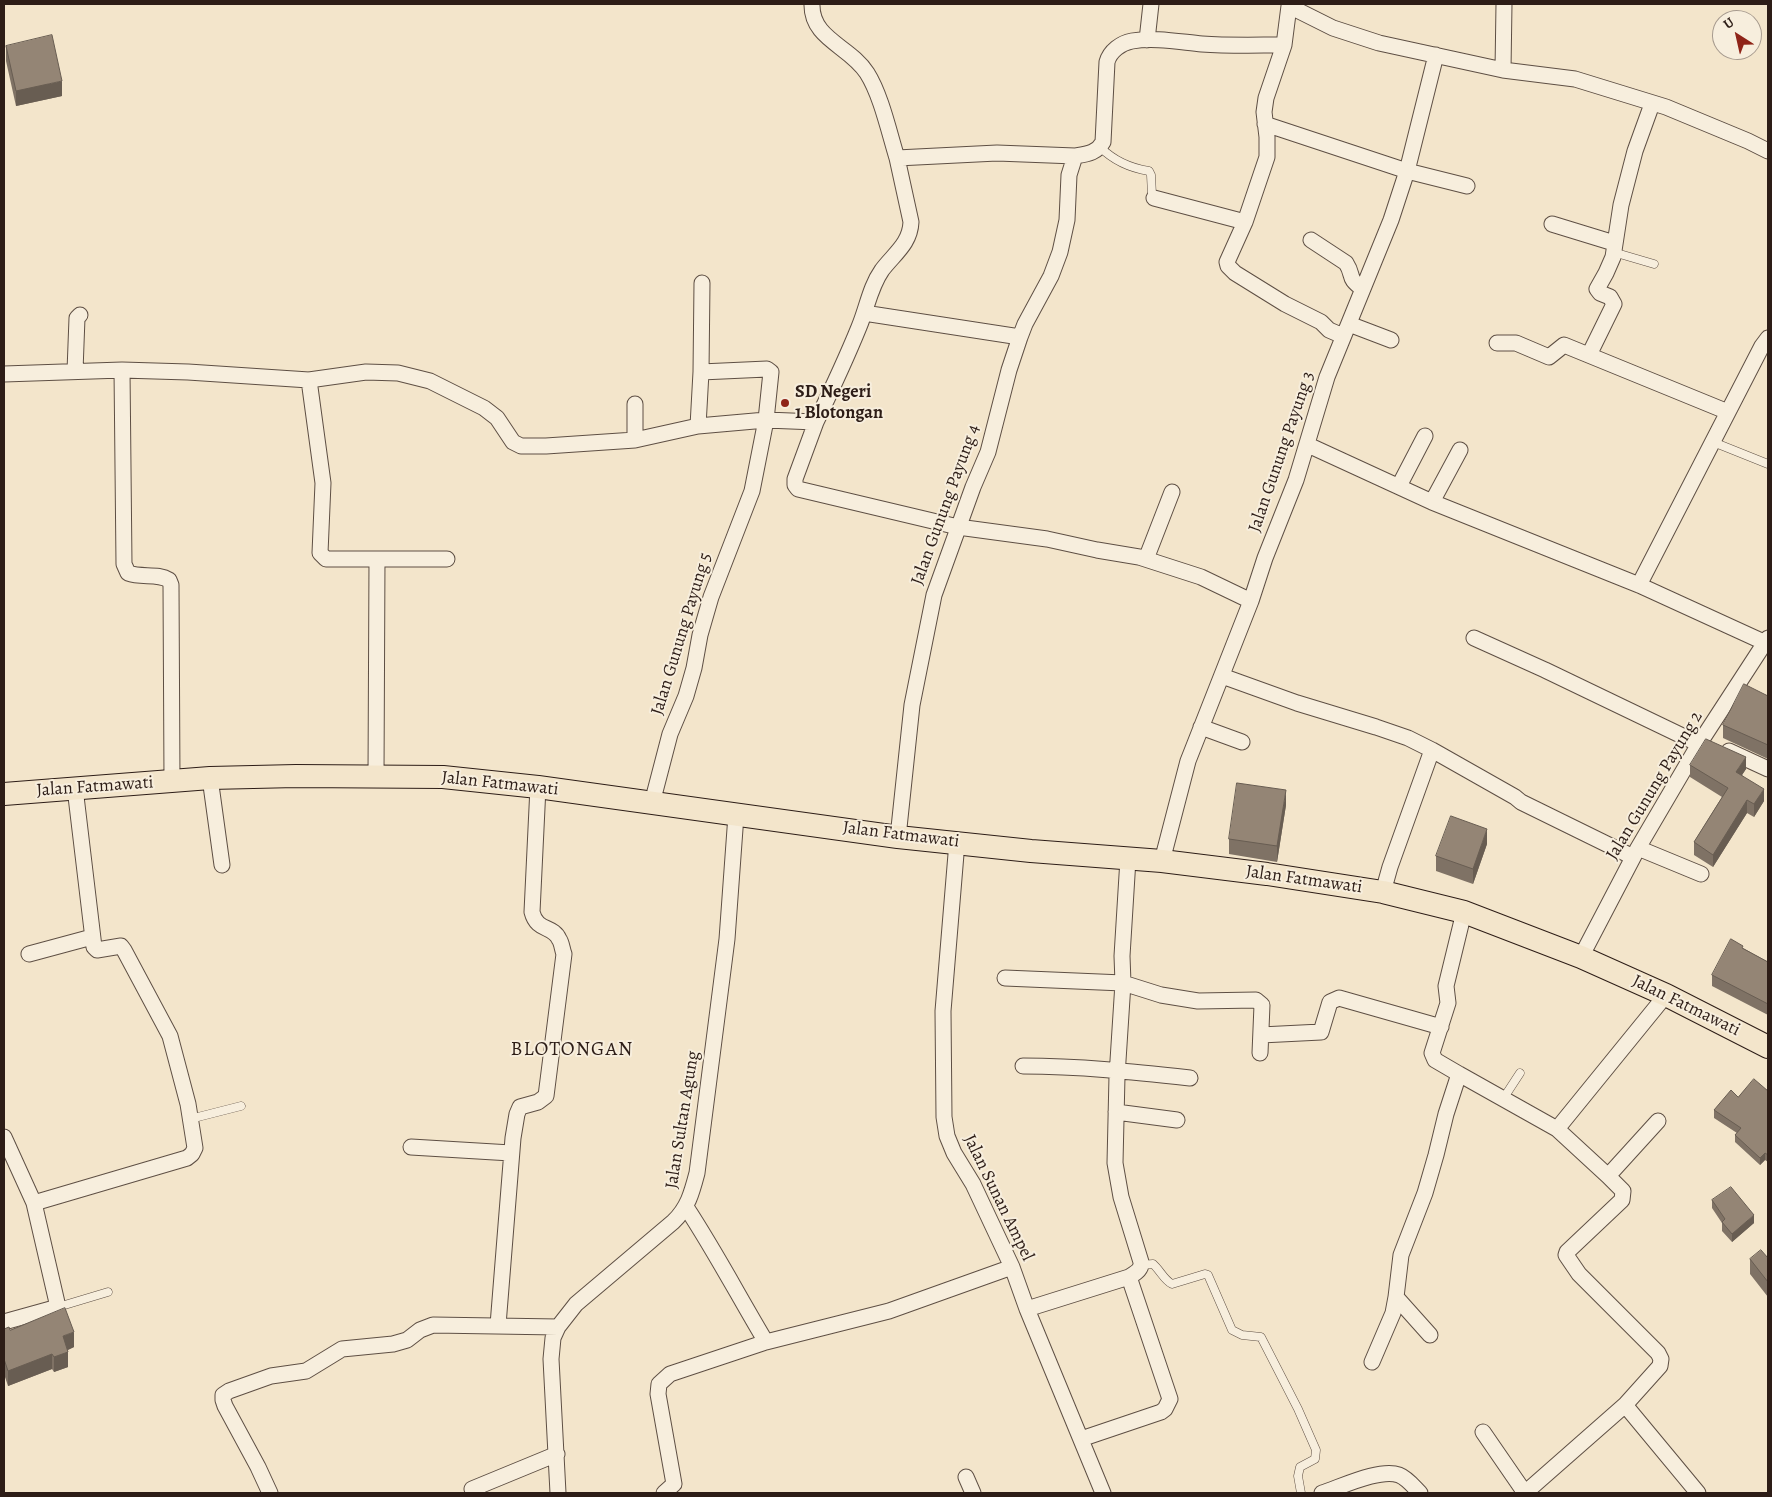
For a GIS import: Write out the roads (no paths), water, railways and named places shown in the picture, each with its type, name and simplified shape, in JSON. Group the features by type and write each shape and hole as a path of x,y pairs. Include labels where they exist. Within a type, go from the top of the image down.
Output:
{"main road":[{"name":"Jalan Fatmawati","path":"4,794 210,778 376,776 443,778 538,787 898,837 1162,861 1267,874 1383,892 1464,912 1581,956 1666,995 1768,1047"}],"street":[{"path":"812,4 813,18 821,32 859,62 868,75 881,105 897,158 911,222 911,232 907,241 882,271 868,296 864,314 841,370 816,422 794,479 795,485 798,489 958,527 1047,539 1146,559 1201,577 1251,601"},
{"path":"1147,40 1151,4"},
{"path":"1503,70 1504,4"},
{"path":"1391,340 1346,330 1329,330 1321,322 1285,304 1235,273 1228,266 1228,256 1245,222 1267,157 1268,148 1264,112 1266,98 1284,45 1289,5 1333,28 1378,43 1503,70 1575,79 1666,107 1768,151"},
{"path":"897,158 997,154 1075,156 1089,154 1100,147 1103,142 1109,56 1118,46 1131,41 1147,40 1226,45 1284,45"},
{"name":"Jalan Gunung Payung 3","path":"1162,861 1188,761 1287,504 1308,445 1326,377 1391,220 1406,171 1436,55"},
{"path":"1589,355 1614,304 1610,297 1600,293 1597,289 1610,264 1621,205 1635,152 1652,104"},
{"path":"1265,124 1406,171 1467,186"},
{"name":"Jalan Gunung Payung 4","path":"898,837 912,704 934,596 972,487 988,452 1009,370 1020,337 1051,276 1060,252 1067,220 1069,175 1075,156"},
{"path":"1154,198 1245,222"},
{"path":"1552,224 1614,248"},
{"path":"1311,240 1346,263 1352,280 1363,289"},
{"path":"698,426 702,283"},
{"path":"864,314 1020,337"},
{"path":"75,371 77,318 80,315"},
{"path":"1639,585 1762,346 1768,338"},
{"path":"1497,343 1516,343 1549,357 1564,345 1728,412"},
{"path":"4,374 122,370 188,372 309,380 366,372 398,374 430,381 484,408 497,418 508,437 521,446 635,440 698,426 766,420 816,422"},
{"path":"122,370 124,564 128,573 165,577 171,585 172,781"},
{"name":"Jalan Gunung Payung 5","path":"652,802 670,734 686,696 711,597 752,491 766,420 771,372 767,370 701,372"},
{"path":"309,380 323,483 320,553 326,559 447,559"},
{"path":"635,404 635,440"},
{"path":"1399,486 1425,436"},
{"path":"1308,445 1432,502 1639,585 1767,641"},
{"path":"1432,502 1460,450"},
{"path":"1146,559 1172,492"},
{"path":"376,776 377,559"},
{"path":"1474,638 1701,741 1768,769"},
{"name":"Jalan Gunung Payung 2","path":"1581,956 1636,853 1701,741 1767,641"},
{"path":"1222,676 1297,703 1408,738 1516,796 1521,802 1636,853 1701,874"},
{"path":"1201,727 1242,742"},
{"path":"1383,892 1390,867 1432,750"},
{"path":"210,778 222,866"},
{"path":"498,1325 511,1153 517,1114 520,1107 538,1102 546,1096 564,954 559,937 548,928 539,926 532,912 538,787"},
{"path":"34,1203 187,1158 195,1148 188,1104 170,1036 124,950 120,946 97,950 94,947 75,788"},
{"name":"Jalan Sultan Agung","path":"558,1493 551,1353 553,1338 558,1327 576,1304 673,1222 686,1208 697,1173 727,939 736,815"},
{"name":"Jalan Sunan Ampel","path":"957,842 944,1011 944,1117 947,1136 954,1153 973,1184 1012,1267 1027,1309 1103,1493"},
{"path":"1027,1309 1129,1277 1138,1271 1142,1265 1117,1180 1114,1140 1128,859"},
{"path":"1464,912 1446,986 1448,1003 1432,1053 1434,1058 1557,1129 1623,1191 1622,1200 1566,1255 1579,1274 1658,1353 1661,1359 1660,1366 1625,1405 1525,1493 1483,1432"},
{"path":"29,954 92,937"},
{"path":"1006,978 1123,983 1161,995 1198,1001 1256,1000 1262,1005 1260,1053"},
{"path":"1557,1129 1666,995"},
{"path":"1261,1035 1317,1031 1330,1002 1339,998 1441,1027"},
{"path":"1023,1066 1064,1066 1190,1078"},
{"path":"1372,1362 1393,1313 1401,1255 1425,1193 1446,1114 1459,1074"},
{"path":"1116,1112 1177,1120"},
{"path":"1608,1176 1658,1121"},
{"path":"4,1137 8,1157 34,1203 58,1307 4,1322"},
{"path":"411,1147 511,1153"},
{"path":"686,1208 711,1245 766,1342"},
{"path":"664,1493 674,1484 658,1394 659,1384 670,1374 766,1342 889,1311 1012,1267"},
{"path":"1081,1439 1161,1412 1165,1409 1170,1399 1129,1277"},
{"path":"1396,1297 1430,1335"},
{"path":"270,1493 222,1400 223,1395 271,1376 306,1371 342,1349 393,1344 407,1340 420,1330 433,1325 558,1327"},
{"path":"1625,1405 1698,1493"},
{"path":"472,1489 557,1454"},
{"path":"1322,1493 1373,1476 1393,1474 1405,1478 1420,1493"},
{"path":"966,1477 973,1493"}],"lane":[{"path":"1100,147 1111,158 1120,163 1149,171 1154,198"},
{"path":"1614,248 1654,264"},
{"path":"1713,442 1768,464"},
{"path":"1503,1099 1520,1073"},
{"path":"190,1118 241,1106"},
{"path":"1142,1265 1153,1264 1172,1284 1205,1274 1208,1275 1232,1330 1242,1335 1261,1337 1298,1409 1316,1450 1315,1459 1300,1467 1298,1476 1301,1493"},
{"path":"58,1307 108,1292"}],"place":[{"name":"SD Negeri 1 Blotongan","path":"785,403"}],"district":[{"name":"BLOTONGAN","path":"572,1050"}]}
